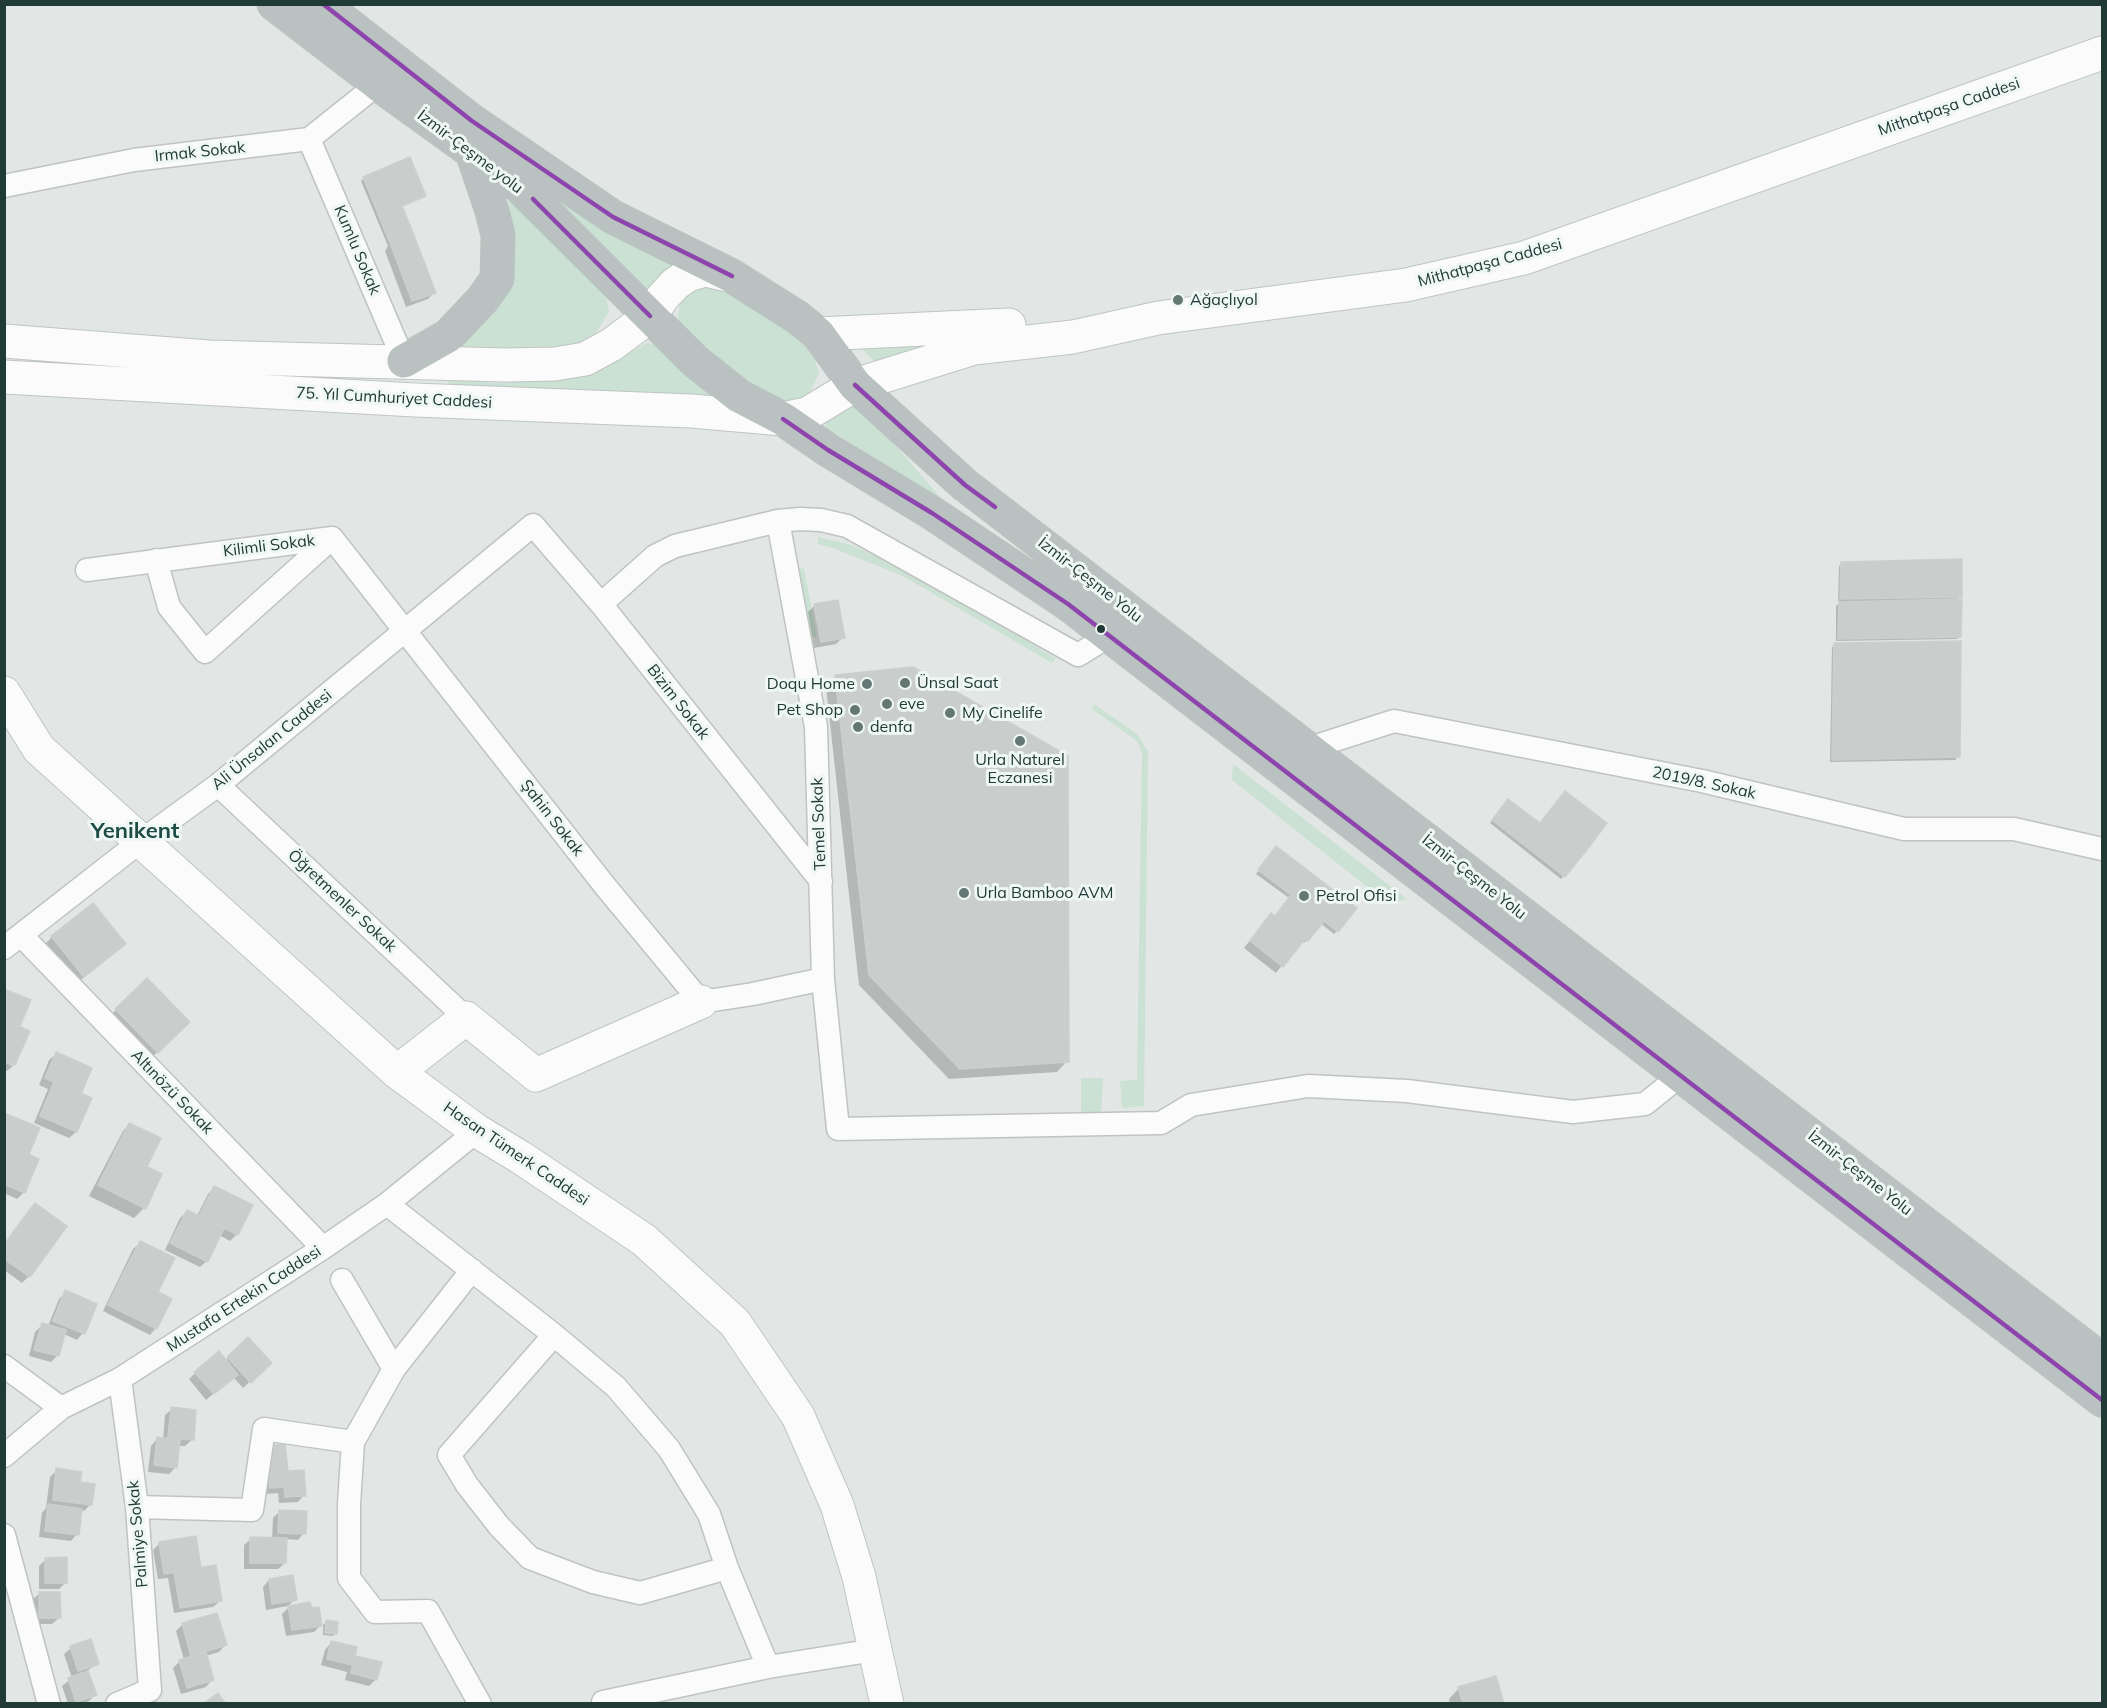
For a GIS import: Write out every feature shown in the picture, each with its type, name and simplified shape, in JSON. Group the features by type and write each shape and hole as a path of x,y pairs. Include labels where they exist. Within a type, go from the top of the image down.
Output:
{"highway":[{"name":"İzmir-Çeşme yolu","path":"274,4 378,84 518,185 695,361 739,396 783,419"},
{"name":"İzmir-Çeşme yolu","path":"322,4 472,121 613,217 732,276 797,317 818,334"},
{"path":"405,361 448,336 482,300 497,279 498,235 472,152"},
{"name":"İzmir-Çeşme Yolu","path":"818,334 855,385 965,484 2103,1360"},
{"name":"İzmir-Çeşme Yolu","path":"783,419 828,450 932,513 1068,604 2103,1400"}],"street":[{"name":"Mithatpaşa Caddesi","path":"783,419 807,414 855,385 974,348 1073,337 1158,318 1406,285 1524,258 2103,53"},
{"path":"309,139 378,84"},
{"name":"Irmak Sokak","path":"4,186 134,160 309,139"},
{"name":"Kumlu Sokak","path":"309,139 405,361"},
{"name":"75. Yıl Cumhuriyet Caddesi","path":"4,341 209,357 505,365 555,363 585,359 611,345 650,316 662,298 675,284 688,275 705,270 732,276"},
{"path":"818,334 1158,318"},
{"path":"900,427 892,396 897,378 904,370"},
{"path":"4,402 17,377"},
{"name":"75. Yıl Cumhuriyet Caddesi","path":"17,377 415,400 691,411 783,419"},
{"path":"601,604 655,556 675,546 778,521 821,520 847,526 1078,655 1109,636"},
{"name":"Temel Sokak","path":"778,521 816,727 823,979 838,1129 1161,1123 1191,1105 1308,1086 1407,1091 1573,1112 1646,1104 1681,1075"},
{"name":"Bizim Sokak","path":"533,525 601,604 820,881"},
{"name":"Ali Ünsalan Caddesi","path":"13,942 141,841 218,785 533,525"},
{"path":"156,560 169,608 205,652 332,538"},
{"name":"Kilimli Sokak","path":"87,570 332,538 406,632"},
{"name":"Şahin Sokak","path":"406,632 605,886 701,1002"},
{"name":"Hasan Tümerk Caddesi","path":"4,693 39,750 397,1072 477,1131 644,1240 735,1323 798,1416 837,1505 859,1577 887,1704"},
{"name":"2019/8. Sokak","path":"1307,749 1394,722 1702,781 1904,829 2014,829 2103,849"},
{"name":"Öğretmenler Sokak","path":"218,785 466,1018"},
{"name":"Altınözü Sokak","path":"13,942 323,1248"},
{"path":"397,1072 466,1018 537,1075 701,1002 823,979"},
{"name":"Mustafa Ertekin Caddesi","path":"4,1456 61,1408 120,1378 323,1248 387,1204 477,1131"},
{"path":"387,1204 554,1335 616,1387 669,1449 709,1514 727,1568 768,1667"},
{"path":"472,1270 394,1369 353,1442 349,1504 349,1578 375,1612 428,1611 480,1704"},
{"path":"342,1281 394,1369"},
{"path":"554,1335 449,1455 467,1485 499,1526 530,1558 593,1582 640,1593 727,1568"},
{"path":"4,1366 61,1408"},
{"name":"Palmiye Sokak","path":"120,1378 137,1508 156,1697"},
{"path":"137,1508 252,1510 264,1429 353,1442"},
{"path":"4,1535 49,1704"},
{"path":"603,1702 768,1667 876,1650"},
{"path":"117,1704 156,1697"}],"green space":[{"path":"526,170 674,260 652,297"},
{"path":"508,198 602,291 609,311 597,332 587,341 572,348 457,354 459,343 513,249"},
{"path":"720,285 803,338 814,357 819,374 806,399 790,403 774,402 758,396 681,329 678,316 681,295 692,286"},
{"path":"1003,331 885,363 873,360 854,341"},
{"path":"647,343 656,345 716,401 448,387 448,379 495,383 547,381 573,377 600,369"},
{"path":"854,405 864,409 945,503 826,427 824,419"},
{"path":"818,537 848,544 927,578 1056,659 1052,663 903,576 818,544"},
{"path":"798,568 804,569 817,637 811,637"},
{"path":"1094,704 1137,734 1148,752 1144,1106 1122,1108 1120,1081 1137,1080 1142,753 1137,741 1092,709"},
{"path":"1233,764 1407,899 1389,904 1232,780"},
{"path":"1081,1078 1103,1078 1101,1114 1081,1113"}],"building":[{"path":"410,157 426,196 402,206 413,233 390,243 363,177"},
{"path":"413,233 436,293 412,301 390,243"},
{"path":"1962,559 1962,597 1840,599 1841,562"},
{"path":"1962,599 1961,637 1838,639 1839,602"},
{"path":"838,600 845,638 821,642 814,604"},
{"path":"1961,641 1960,757 1832,760 1834,643"},
{"name":"Urla Bamboo AVM","path":"913,667 1068,756 1069,1062 960,1069 869,975 835,675"},
{"path":"1565,791 1607,823 1589,847 1547,814"},
{"path":"1508,799 1540,823 1547,814 1589,847 1565,877 1492,820"},
{"path":"1276,846 1357,908 1338,932 1324,921 1308,941 1275,916 1291,895 1258,870"},
{"path":"93,903 126,944 84,977 51,936"},
{"path":"1271,913 1305,939 1283,967 1250,941"},
{"path":"147,978 190,1022 158,1053 115,1009"},
{"path":"4,989 31,1000 20,1026 4,1020"},
{"path":"4,1020 30,1031 15,1065 4,1061"},
{"path":"56,1052 92,1068 81,1094 45,1078"},
{"path":"54,1082 92,1098 77,1132 40,1116"},
{"path":"4,1113 40,1128 29,1154 4,1144"},
{"path":"129,1123 161,1138 147,1167 115,1151"},
{"path":"4,1144 39,1159 25,1193 4,1184"},
{"path":"115,1151 162,1174 146,1209 98,1185"},
{"path":"214,1186 253,1205 238,1235 199,1216"},
{"path":"35,1203 67,1226 49,1251 16,1228"},
{"path":"187,1210 224,1228 208,1262 170,1243"},
{"path":"16,1228 49,1251 30,1277 4,1259 4,1245"},
{"path":"140,1241 175,1258 158,1292 123,1274"},
{"path":"123,1274 172,1299 157,1329 108,1305"},
{"path":"65,1290 97,1304 85,1334 53,1321"},
{"path":"42,1323 66,1330 59,1356 34,1350"},
{"path":"248,1337 272,1363 251,1383 227,1357"},
{"path":"219,1351 238,1375 214,1394 194,1372"},
{"path":"171,1407 196,1410 194,1440 168,1438"},
{"path":"157,1437 180,1440 177,1468 154,1465"},
{"path":"285,1444 288,1471 304,1470 306,1496 285,1497 284,1487 270,1488 266,1446"},
{"path":"56,1468 82,1472 80,1482 95,1484 92,1505 53,1500"},
{"path":"48,1504 82,1509 79,1535 45,1531"},
{"path":"279,1510 307,1511 306,1534 278,1533"},
{"path":"196,1536 201,1568 164,1574 159,1542"},
{"path":"250,1537 287,1538 286,1563 250,1563"},
{"path":"67,1557 67,1583 45,1583 45,1558"},
{"path":"216,1565 222,1601 180,1608 174,1572"},
{"path":"293,1575 297,1600 272,1604 269,1579"},
{"path":"39,1592 60,1592 61,1618 39,1618"},
{"path":"310,1602 312,1608 319,1607 322,1626 292,1630 288,1606"},
{"path":"217,1613 227,1645 191,1656 182,1623"},
{"path":"326,1620 338,1622 337,1634 325,1633"},
{"path":"91,1639 99,1664 78,1671 70,1646"},
{"path":"331,1641 357,1647 353,1665 327,1659"},
{"path":"206,1652 214,1680 187,1688 179,1660"},
{"path":"355,1656 382,1662 377,1680 351,1673"},
{"path":"88,1671 97,1695 76,1702 68,1678"},
{"path":"1496,1676 1504,1704 1463,1704 1458,1687"},
{"path":"218,1693 226,1704 203,1704"}],"transit line":[{"path":"323,4 472,121 613,217 732,276"},
{"path":"533,199 650,316"},
{"path":"855,385 965,485 995,507"},
{"path":"783,419 828,450 932,513 1068,604 2102,1400"}],"place":[{"name":"Ağaçlıyol","path":"1178,300"},
{"name":"Ünsal Saat","path":"905,683"},
{"name":"Doqu Home","path":"867,684"},
{"name":"eve","path":"887,704"},
{"name":"Pet Shop","path":"855,710"},
{"name":"My Cinelife","path":"950,713"},
{"name":"denfa","path":"858,727"},
{"name":"Urla Naturel Eczanesi","path":"1020,741"},
{"name":"Urla Bamboo AVM","path":"964,893"},
{"name":"Petrol Ofisi","path":"1304,896"}],"district":[{"name":"Yenikent","path":"135,831"}]}
